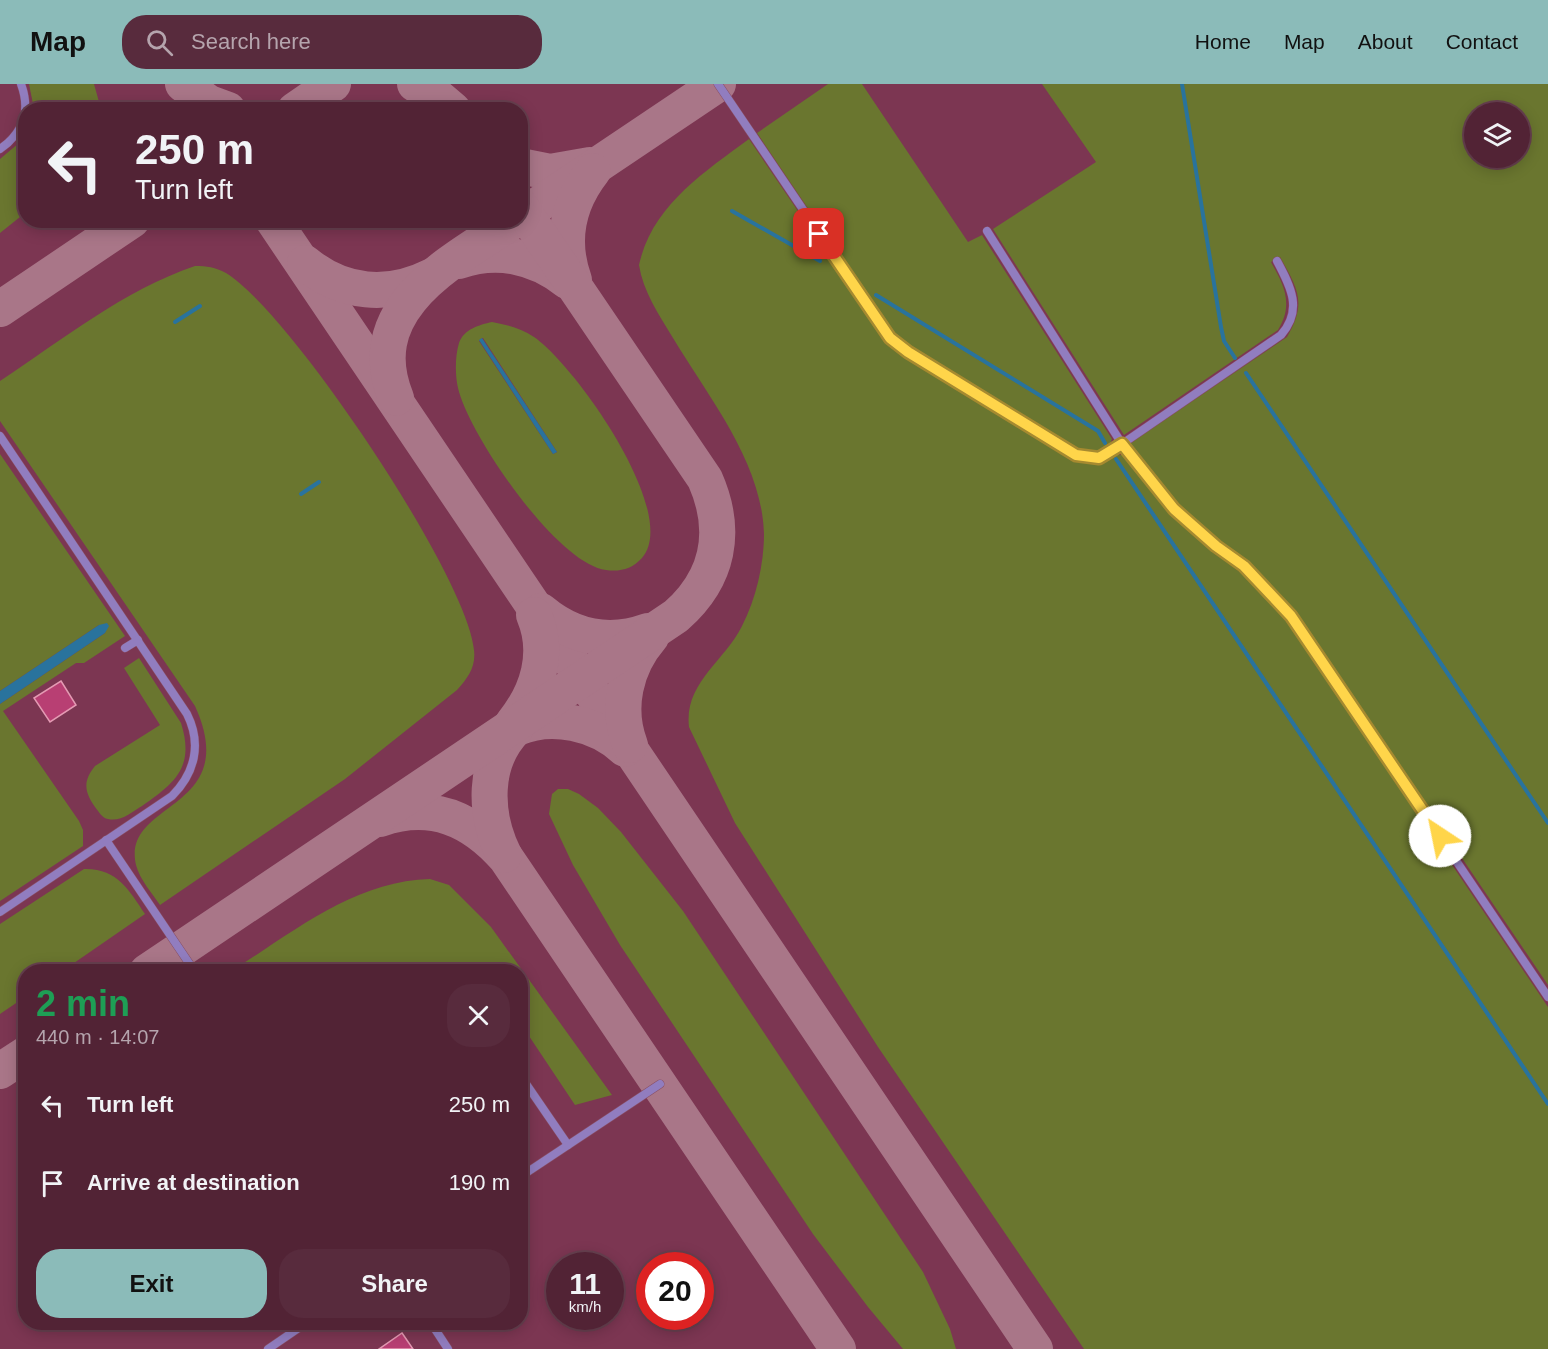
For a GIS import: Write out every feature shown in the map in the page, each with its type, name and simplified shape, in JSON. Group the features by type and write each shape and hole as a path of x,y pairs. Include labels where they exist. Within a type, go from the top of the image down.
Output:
{"lane":[{"path":"21,84 25,102"},
{"path":"718,84 890,338 908,352 1076,455 1099,458 1270,344 1287,328 1294,312 1294,297 1277,261"},
{"path":"0,149 18,134"},
{"path":"987,231 1122,444 1174,509 1216,546 1244,566 1291,616 1548,997"},
{"path":"0,436 187,714 195,734 195,756 188,778 172,796 0,912"},
{"path":"125,648 138,640"},
{"path":"106,840 190,964"},
{"path":"528,1172 660,1084"},
{"path":"528,1087 568,1145"},
{"path":"268,1349 296,1330"},
{"path":"436,1330 448,1349"}],"shaded area":[{"path":"0,84 1548,84 1548,1349 0,1349"}],"green space":[{"path":"29,84 94,84 99,102 33,102"},
{"path":"828,84 862,84 968,242 982,235 1112,439 1105,449 1089,452 1072,447 912,348 884,321 757,133"},
{"path":"1042,84 1548,84 1548,985 1293,609 1262,576 1177,504 1130,443 1287,337 1297,315 1298,296 1292,278 1280,257 1271,262 1283,287 1286,303 1283,321 1278,330 1124,435 993,229 1096,162"},
{"path":"749,139 889,345 1072,461 1100,464 1117,455 1123,455 1162,504 1258,588 1295,632 1548,1007 1548,1349 1084,1349 878,1047 735,823 689,727 689,712 699,685 734,639 751,604 761,569 764,534 761,507 744,456 717,407 657,312 644,284 639,265 655,225 667,208 697,178"},
{"path":"18,144 18,219 0,233 0,159"},
{"path":"195,266 211,267 226,273 254,297 290,337 330,389 409,508 441,565 464,614 474,650 474,662 465,681 457,690 345,779 160,905 138,871 136,844 146,828 193,786 204,766 206,741 195,706 0,421 0,381 118,302 143,288"},
{"path":"492,322 524,331 552,352 596,407 618,441 636,475 647,508 650,537 642,558 634,565 616,571 606,570 586,562 564,546 518,494 479,435 458,388 456,360 459,343 464,334 472,328","holes":["483,338 557,452 553,454 479,341"]},
{"path":"0,454 125,636 84,663 76,663 3,711 79,821 83,830 83,846 0,901 0,704 105,633 106,628 99,625 0,691"},
{"path":"139,658 181,723 185,738 184,763 173,781 164,790 126,816 113,820 104,817 95,807 86,786 88,776 95,766 160,725 124,668"},
{"path":"558,789 568,789 579,794 598,808 621,832 683,911 923,1272 950,1329 956,1349 903,1349 813,1234 620,945 573,865 549,814 552,794"},
{"path":"84,869 105,872 114,876 127,889 145,914 73,964 18,964 18,1002 0,1014 0,924"},
{"path":"430,879 449,885 491,927 518,964 242,964 300,926 350,899 402,882"},
{"path":"528,978 612,1095 575,1105 528,1034"}],"water":[{"path":"482,338 557,452 553,454 479,340"},
{"path":"107,623 109,626 105,633 0,704 0,691 99,625"}],"building":[{"path":"61,681 76,705 50,722 34,698"},
{"path":"402,1333 413,1349 379,1349"}],"waterway":[{"path":"1182,84 1221,327 1224,341 1235,358"},
{"path":"732,211 820,261"},
{"path":"876,295 1098,431 1105,443"},
{"path":"175,322 200,306"},
{"path":"1246,373 1548,823"},
{"path":"1116,459 1548,1104"},
{"path":"301,494 319,482"}],"taxiway":[{"path":"183,84 208,102"},
{"path":"307,102 333,84"},
{"path":"415,84 432,92 444,102"},
{"path":"528,212 718,84"},
{"path":"528,168 550,172 590,165"},
{"path":"574,280 568,251 569,223 572,209 584,183 593,171"},
{"path":"159,964 676,616 691,601 710,570 717,535 712,498 705,479 528,218"},
{"path":"0,309 120,228"},
{"path":"278,228 1035,1349"},
{"path":"396,398 388,366 390,338 401,312 418,290 440,270 502,228"},
{"path":"459,261 488,255 516,257 529,260 555,272 567,281"},
{"path":"305,263 335,281 350,287 366,289 399,288 432,276"},
{"path":"541,611 565,627 592,636 619,637 648,631"},
{"path":"513,723 529,698 539,672 541,644 534,615"},
{"path":"630,745 624,717 626,688 635,661 651,637"},
{"path":"517,728 545,721 574,723 601,733 625,749"},
{"path":"504,855 493,823 490,789 497,756 516,728"},
{"path":"380,819 416,812 449,817 479,833 506,858 838,1349"},
{"path":"0,1071 18,1059"}],"route":[{"path":"819,234 890,338 908,352 1076,455 1084,458 1099,458 1122,444 1174,509 1216,546 1244,566 1291,616 1440,836"}]}
